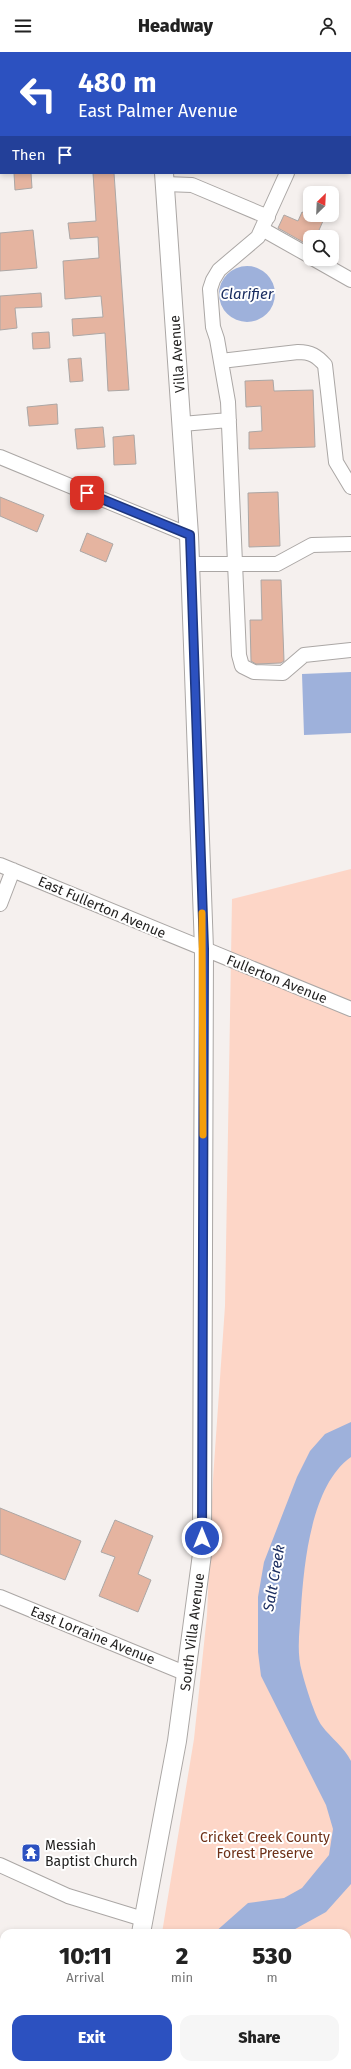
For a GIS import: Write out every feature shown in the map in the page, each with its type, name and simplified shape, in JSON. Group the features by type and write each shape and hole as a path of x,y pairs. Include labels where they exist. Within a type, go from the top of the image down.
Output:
{"main road":[{"name":"Villa Avenue","path":"164,179 190,535"},
{"name":"South Villa Avenue","path":"142,1926 187,1674 202,1554 204,949 190,535"}],"street":[{"path":"286,174 258,237 219,270 210,289 213,327 228,402 239,656 242,666 254,672 283,673 304,655 351,650"},
{"path":"164,179 192,185 265,223 303,251"},
{"path":"326,266 351,280"},
{"path":"221,361 298,352 308,352 319,358 325,366 336,462 351,487"},
{"path":"182,424 229,420"},
{"path":"0,457 190,535"},
{"path":"190,564 277,564 312,545 351,544"},
{"path":"0,904 6,867"},
{"name":"East Fullerton Avenue","path":"6,867 204,949"},
{"name":"Fullerton Avenue","path":"204,949 351,1008"},
{"name":"East Lorraine Avenue","path":"0,1597 187,1674"},
{"path":"0,1865 68,1896 142,1926"}],"green space":[{"name":"Cricket Creek County Forest Preserve","path":"351,869 351,1929 163,1929 194,1739 207,1615 213,1479 225,1306 232,899"}],"water":[{"name":"Clarifier","path":"247,266 258,268 267,274 273,283 275,294 273,305 267,314 258,320 247,322 236,320 227,314 221,305 219,294 221,283 227,274 236,268"},
{"path":"351,672 351,733 304,735 302,674"},
{"name":"Salt Creek","path":"351,1422 351,1457 337,1470 327,1486 318,1505 312,1526 304,1570 299,1632 299,1657 308,1692 319,1722 345,1751 351,1761 351,1884 326,1912 295,1929 219,1929 248,1903 284,1898 302,1888 329,1855 333,1829 326,1805 261,1676 258,1652 258,1597 264,1562 297,1477 310,1451 325,1434"}],"building":[{"path":"14,174 31,174 32,188 15,190"},
{"path":"93,174 114,174 129,390 108,391 105,333 73,336 72,319 103,317 101,296 65,299 63,261 99,258 98,237 70,239 68,223 96,221"},
{"path":"302,212 303,222 323,222 319,230 303,230 303,242 278,228 284,215 298,221"},
{"path":"33,230 37,268 0,271 0,233"},
{"path":"41,293 42,307 15,308 17,328 0,330 0,296"},
{"path":"49,332 50,348 33,349 32,333"},
{"path":"81,358 83,381 70,382 68,359"},
{"path":"273,380 274,391 313,390 315,447 249,449 249,432 262,431 261,406 246,407 245,381"},
{"path":"57,404 58,424 29,426 27,407"},
{"path":"103,427 105,447 77,449 75,429"},
{"path":"134,435 136,464 114,465 113,437"},
{"path":"278,492 280,546 249,547 248,493"},
{"path":"0,497 44,515 37,532 0,516"},
{"path":"87,533 113,544 106,562 80,551"},
{"path":"261,580 281,580 284,661 281,663 256,664 251,661 250,620 262,620"},
{"path":"0,1508 81,1541 65,1580 0,1554"},
{"path":"115,1520 153,1536 138,1574 151,1580 138,1612 99,1596 115,1557 101,1552"}],"slow traffic":[{"path":"202,913 204,949 203,1135"}],"place":[{"name":"Messiah Baptist Church","path":"31,1853"}],"route":[{"path":"87,493 190,535 204,949 202,1538"}]}
